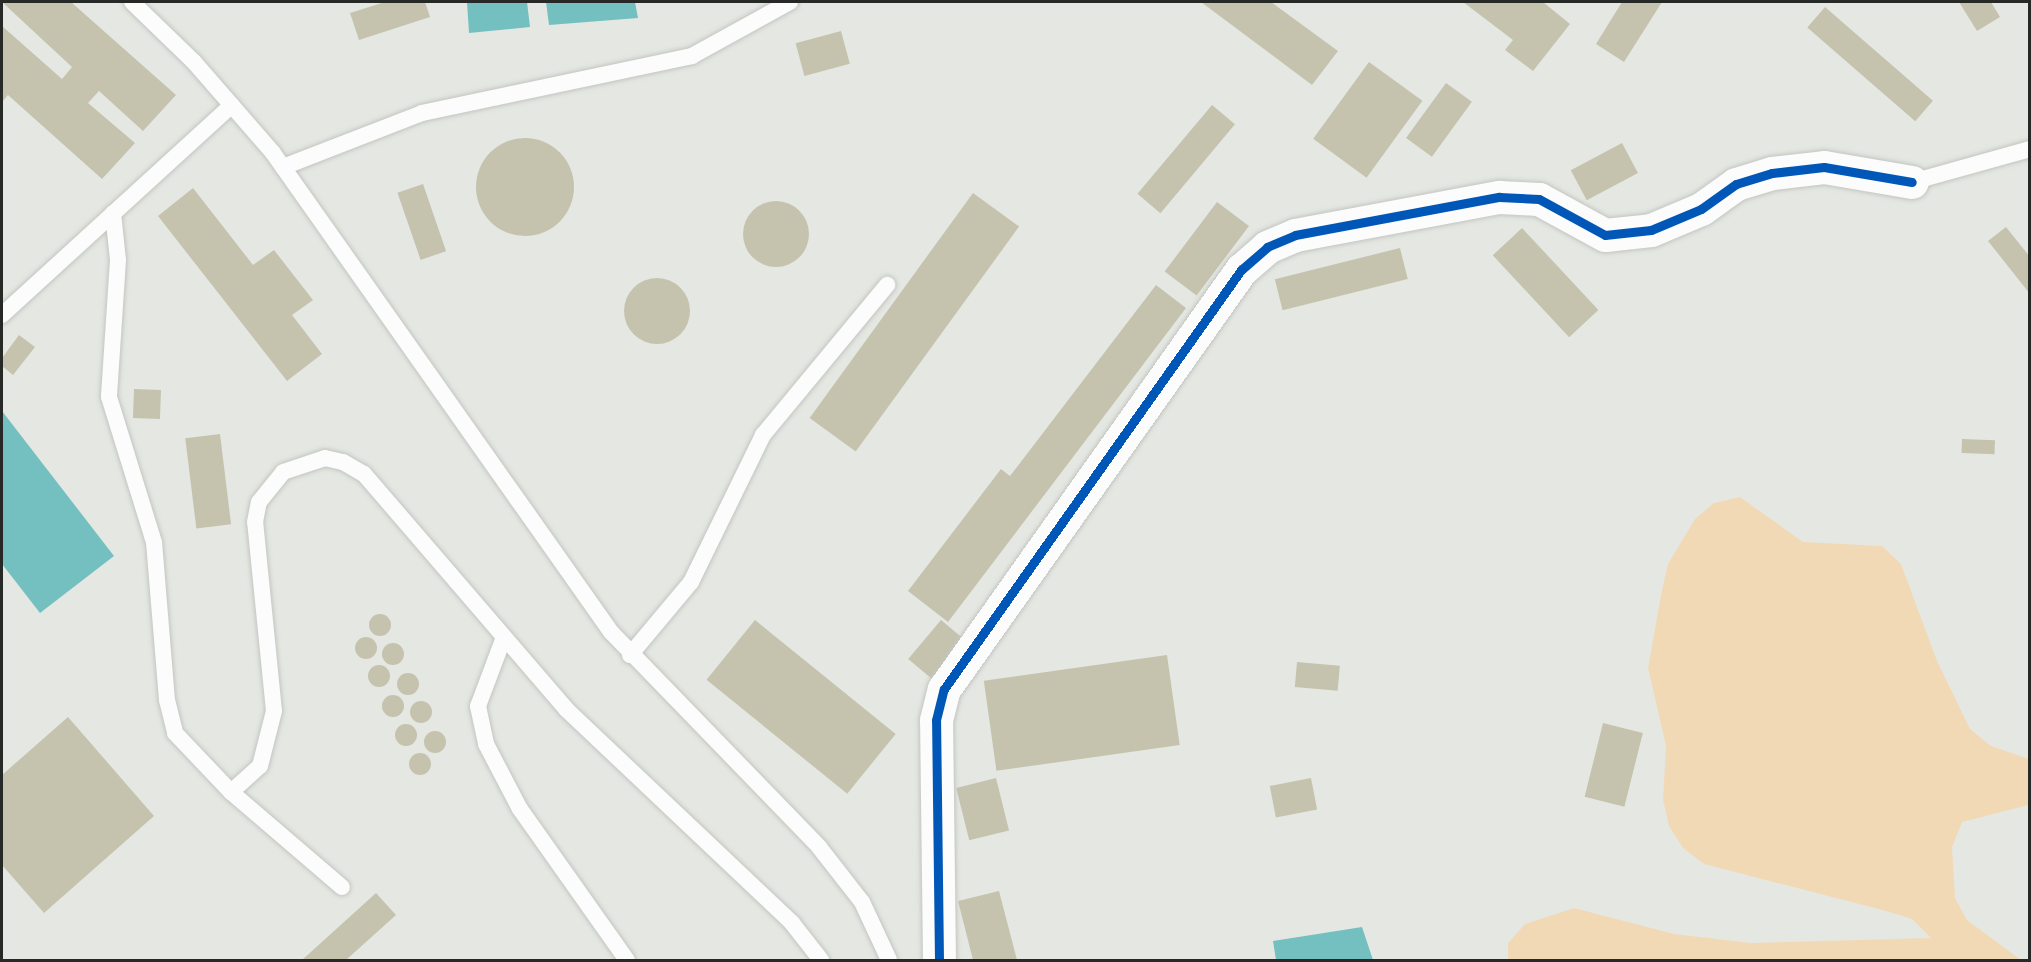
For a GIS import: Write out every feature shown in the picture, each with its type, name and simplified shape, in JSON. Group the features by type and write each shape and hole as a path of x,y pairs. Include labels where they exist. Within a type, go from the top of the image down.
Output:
{"street":[{"path":"939,960 936,720 944,689 1234,280 1267,248 1306,232 1499,197 1539,199 1605,235 1651,230 1701,209 1736,184 1772,173 1824,167 1912,182"}],"lane":[{"path":"132,2 232,105 283,167 630,655 819,847 862,902 889,960"},
{"path":"283,167 422,114 692,56 790,2"},
{"path":"2,315 232,105"},
{"path":"1912,182 2030,149"},
{"path":"113,213 118,260 109,397 154,542 167,700 175,733 231,792 342,887"},
{"path":"630,655 691,582 762,435 887,285"},
{"path":"231,792 260,766 274,711 255,522 259,502 283,472 325,458 364,474 567,710 792,923 821,960"},
{"path":"504,637 478,706 486,744 520,809 627,960"}],"shaded area":[{"path":"1740,497 1803,542 1882,546 1901,564 1937,661 1970,729 1991,746 2029,759 2029,805 1962,822 1952,847 1955,898 1967,920 2021,960 1508,960 1508,943 1525,924 1574,908 1674,934 1751,943 1931,938 1912,919 1704,864 1683,848 1669,826 1663,800 1666,746 1648,668 1662,590 1668,564 1695,519 1714,503"}],"water":[{"path":"467,2 527,2 530,27 469,33"},
{"path":"546,2 635,2 638,18 549,25"},
{"path":"2,411 114,556 40,613 2,564"},
{"path":"1362,927 1373,960 1276,960 1273,941"}],"building":[{"path":"2,2 71,2 176,95 143,131 99,91 88,103 135,143 102,179 8,95 2,102 2,26 62,79 72,67"},
{"path":"385,2 425,2 430,17 359,40 350,13"},
{"path":"1201,2 1271,2 1338,51 1312,85"},
{"path":"1463,2 1543,2 1570,24 1533,71 1505,50 1513,40"},
{"path":"1622,2 1662,2 1624,62 1596,44"},
{"path":"1959,2 1991,2 2000,17 1977,31"},
{"path":"1825,7 1933,101 1915,121 1807,27"},
{"path":"841,31 850,64 804,76 796,43"},
{"path":"1369,62 1422,101 1367,178 1313,139"},
{"path":"1446,83 1472,102 1432,157 1406,138"},
{"path":"1212,105 1235,124 1160,213 1137,194"},
{"path":"525,138 544,142 560,152 570,168 574,187 570,206 560,222 544,232 525,236 506,232 490,222 480,206 476,187 480,168 490,152 506,142"},
{"path":"1622,143 1638,173 1587,200 1571,170"},
{"path":"423,184 446,251 421,260 397,193"},
{"path":"193,188 253,265 274,250 313,300 292,315 322,354 287,381 158,216"},
{"path":"973,193 1019,227 856,451 810,418"},
{"path":"770,201 782,201 794,206 804,216 809,234 807,247 794,262 782,267 770,267 758,262 748,252 743,240 743,228 748,216 758,206"},
{"path":"1217,202 1249,226 1197,296 1165,271"},
{"path":"2006,227 2030,257 2030,294 1988,241"},
{"path":"1522,228 1598,310 1569,337 1493,255"},
{"path":"1400,248 1408,279 1283,310 1275,279"},
{"path":"651,278 663,278 675,283 685,293 690,311 688,324 675,339 663,344 651,344 639,339 629,329 624,317 624,305 629,293 639,283"},
{"path":"1156,285 1186,308 948,622 908,591 1001,469 1010,476"},
{"path":"19,335 35,347 13,375 2,366 2,358"},
{"path":"134,389 161,390 160,419 133,418"},
{"path":"220,434 231,524 196,529 185,438"},
{"path":"1962,439 1995,440 1994,454 1962,453"},
{"path":"380,614 388,617 391,625 388,633 380,636 372,633 369,625 372,617"},
{"path":"755,620 896,734 847,794 707,680"},
{"path":"941,620 964,639 931,678 908,659"},
{"path":"366,637 374,640 377,648 374,656 366,659 358,656 355,648 358,640"},
{"path":"393,643 401,646 404,654 401,662 393,665 385,662 382,654 385,646"},
{"path":"1167,655 1180,745 996,771 984,681"},
{"path":"1297,662 1340,666 1338,691 1295,687"},
{"path":"379,665 387,668 390,676 387,684 379,687 371,684 368,676 371,668"},
{"path":"408,673 416,676 419,684 416,692 408,695 400,692 397,684 400,676"},
{"path":"393,695 401,698 404,706 401,714 393,717 385,714 382,706 385,698"},
{"path":"421,701 429,704 432,712 429,720 421,723 413,720 410,712 413,704"},
{"path":"68,717 154,816 44,913 2,865 2,775"},
{"path":"1603,723 1643,733 1624,807 1585,797"},
{"path":"406,724 414,727 417,735 414,743 406,746 398,743 395,735 398,727"},
{"path":"435,731 443,734 446,742 443,750 435,753 427,750 424,742 427,734"},
{"path":"420,753 428,756 431,764 428,772 420,775 412,772 409,764 412,756"},
{"path":"996,778 1009,830 969,840 956,788"},
{"path":"1311,778 1317,809 1276,817 1270,786"},
{"path":"999,891 1017,960 973,960 958,901"},
{"path":"376,893 396,915 346,960 302,960"}],"cycle path":[{"path":"939,960 936,720 944,689 1241,270 1267,247 1295,235 1499,197 1539,199 1605,235 1651,230 1701,209 1736,184 1772,173 1824,167 1912,182"}]}
